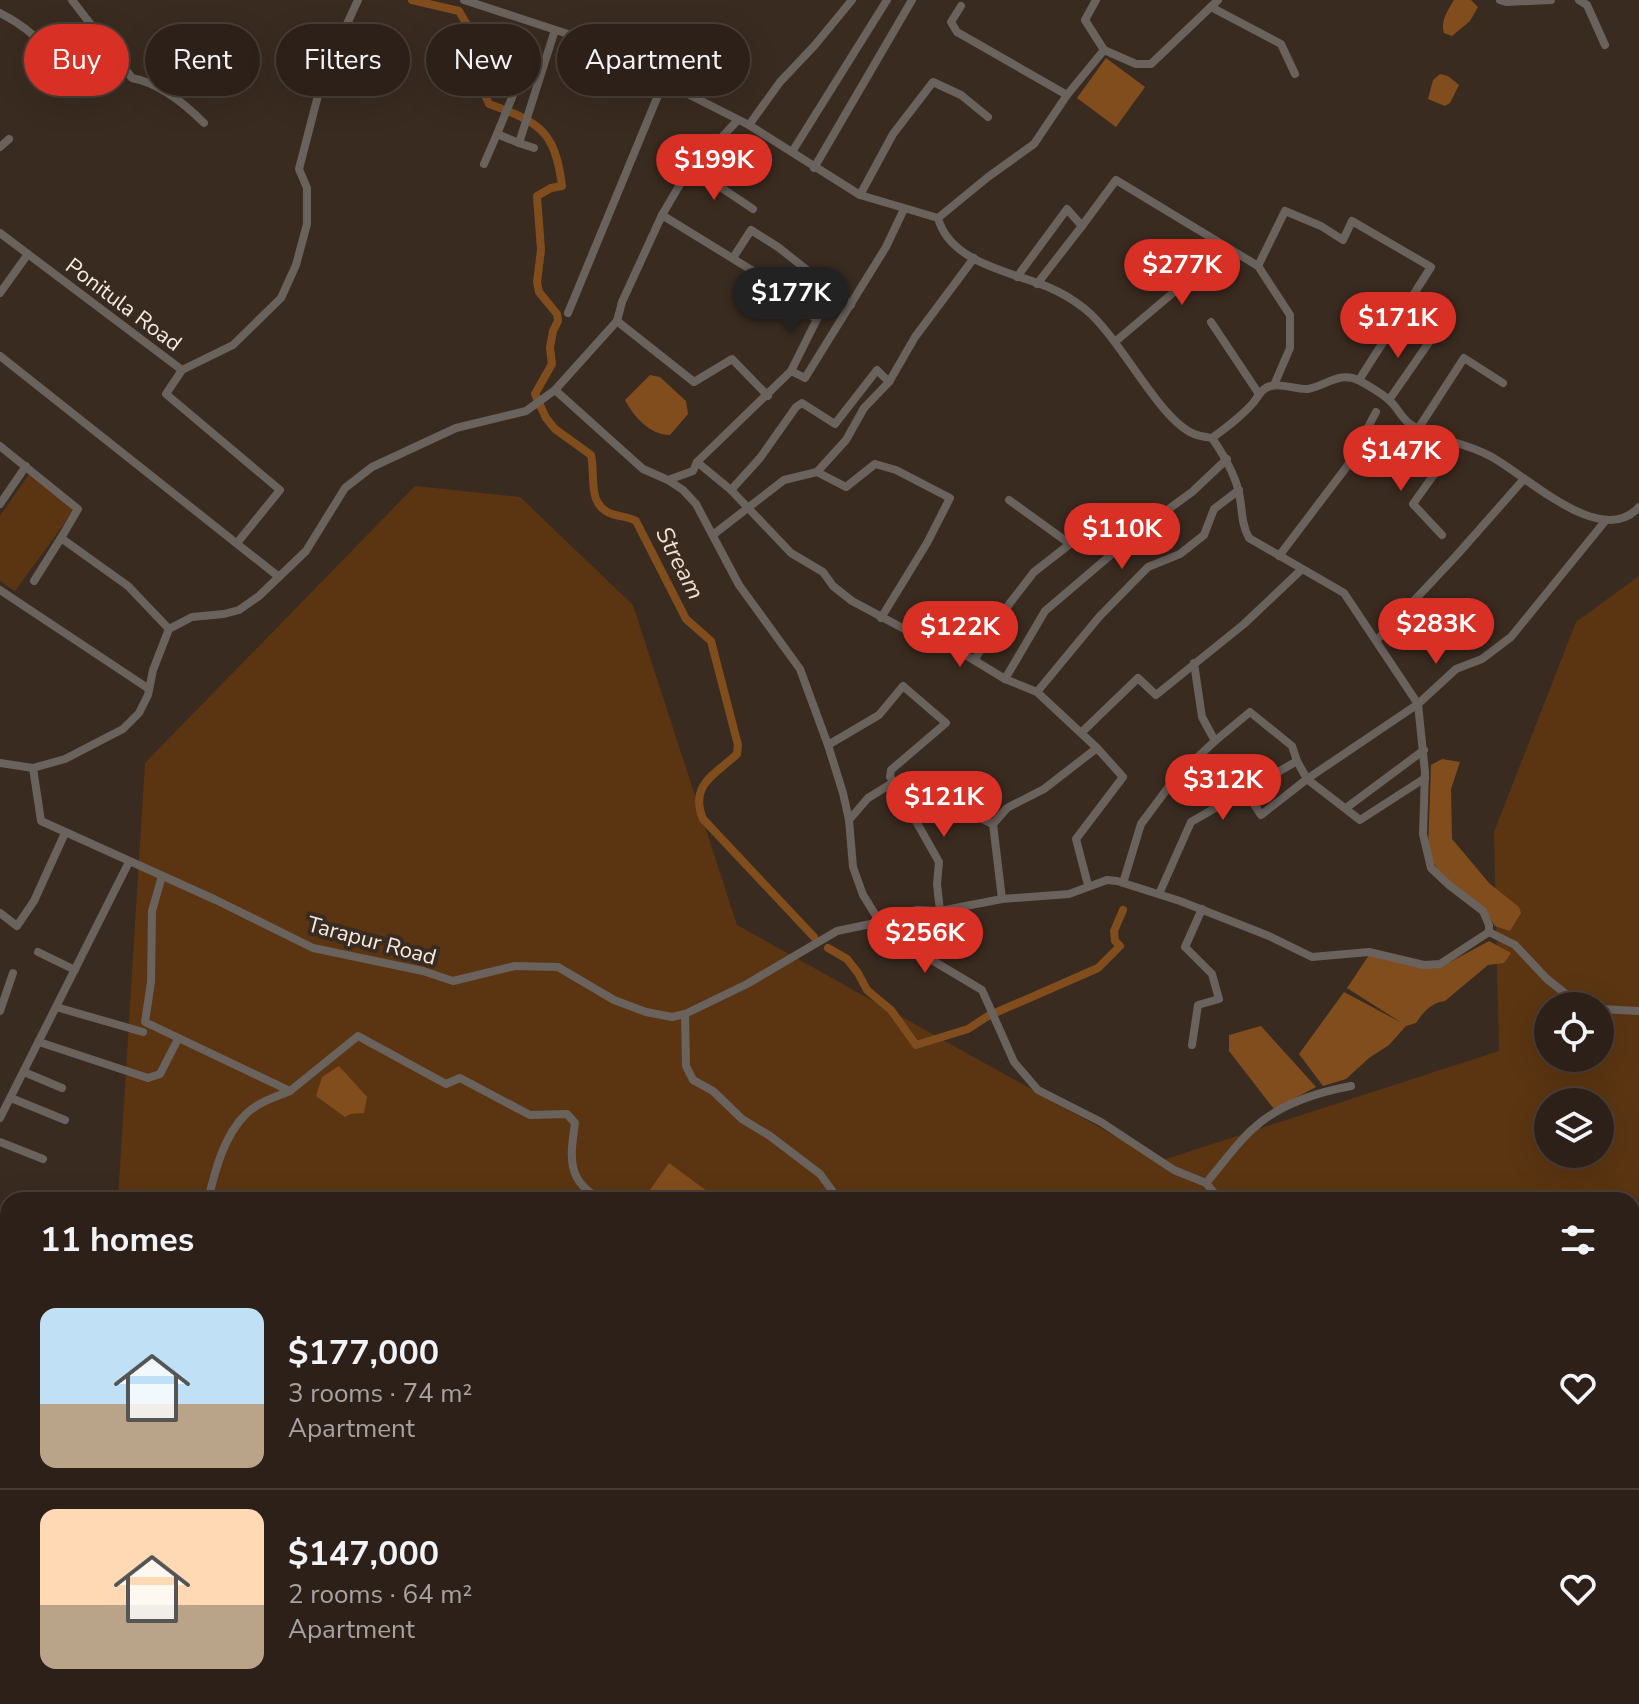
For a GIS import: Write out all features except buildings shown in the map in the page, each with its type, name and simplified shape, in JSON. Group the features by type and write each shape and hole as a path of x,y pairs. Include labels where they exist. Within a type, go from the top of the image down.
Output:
{"street":[{"path":"72,0 132,78 166,93 204,123"},
{"name":"Ponitula Road","path":"0,233 182,370 233,345 281,298 296,265 307,224 307,188 299,169 323,76 358,0"},
{"path":"464,0 555,30 519,143"},
{"path":"749,125 780,82 852,0"},
{"path":"792,152 887,0"},
{"path":"814,168 912,0"},
{"path":"1096,0 1085,20 1104,50 1136,64 1151,64 1218,0"},
{"path":"1500,0 1551,0"},
{"path":"1579,0 1587,5 1605,45"},
{"path":"961,6 951,22 957,32 1067,95"},
{"path":"1211,7 1281,44 1295,74"},
{"path":"0,13 24,27"},
{"path":"938,218 1034,144 1067,95 1104,50"},
{"path":"860,195 893,134 933,82 961,95 988,117"},
{"path":"484,164 513,96"},
{"path":"568,313 658,96"},
{"path":"692,96 749,125 860,195 938,218"},
{"path":"0,763 33,768 65,759 123,729 139,713 169,629 192,617 239,610 306,551 345,488 372,467 456,428 526,411 547,397 617,321 622,302 662,215 692,168 738,120"},
{"path":"497,134 534,148"},
{"path":"0,147 9,139"},
{"path":"692,168 753,209"},
{"path":"1037,284 1116,180 1258,266 1290,315 1290,348 1274,385"},
{"path":"791,371 805,378 886,247 904,209"},
{"path":"1017,277 1067,209 1082,226"},
{"path":"1258,266 1285,211 1321,226 1343,240 1352,221 1431,267 1359,380"},
{"path":"662,215 766,279 779,295 817,319 791,371 768,396 697,462 693,471 668,480"},
{"path":"938,218 940,228 959,249 1017,277 1048,287 1085,309 1116,341 1179,424 1194,434 1212,438 1227,459 1239,490 1242,526 1249,538 1344,593 1418,704 1424,750 1423,834 1431,868 1483,911 1489,932 1515,945 1563,992"},
{"path":"733,258 751,230 778,247 851,305"},
{"path":"1116,341 1174,292 1211,239"},
{"path":"0,293 28,254"},
{"path":"714,534 784,480 817,472 846,440 864,408 889,382 934,309 974,258"},
{"path":"617,321 694,382 732,359 768,396"},
{"path":"1211,322 1259,394"},
{"path":"1389,400 1432,338"},
{"path":"0,356 279,577"},
{"path":"1418,429 1464,358 1503,383"},
{"path":"182,370 166,394 280,490 237,543"},
{"path":"731,490 760,458 796,407 802,403 835,424 877,370 889,382"},
{"path":"1212,438 1236,420 1266,387 1309,389 1337,377 1359,380 1389,400 1407,423 1489,455 1588,516 1606,520 1626,518 1639,507"},
{"path":"555,390 643,469 668,480 696,504 739,585 800,669 828,745 849,820 853,867 863,895 880,922 930,959 982,990 1014,1062 1038,1090 1088,1115 1174,1170 1206,1183 1213,1192"},
{"path":"1279,556 1348,465 1376,412"},
{"path":"1442,535 1413,504 1440,466 1447,440"},
{"path":"0,446 78,509 34,581"},
{"path":"1005,679 1045,611 1140,530 1192,492 1227,459"},
{"path":"697,462 731,490 791,553 823,572 833,586 852,601 923,639 954,648 1005,679 1037,692 1097,748 1123,777 1076,839 1088,885"},
{"path":"817,472 846,487 875,464 896,470 950,498 927,543 881,618"},
{"path":"0,504 26,466"},
{"path":"1377,640 1524,479"},
{"path":"1037,692 1099,617 1148,567 1180,554 1204,535 1214,509 1239,490"},
{"path":"975,659 1010,603 1034,572 1070,544 1009,500"},
{"path":"1246,792 1261,815 1307,779 1418,704 1456,669 1482,659 1511,637 1606,520"},
{"path":"61,538 128,586 169,629"},
{"path":"1081,733 1138,678 1156,695 1276,596 1301,570"},
{"path":"0,590 149,689"},
{"path":"1194,663 1202,717 1215,741"},
{"path":"828,745 879,715 903,686 946,723 891,770 890,777 939,862 937,884 940,911"},
{"path":"1425,778 1360,820 1307,779 1292,746 1250,712 1176,777 1141,824 1123,883 1202,909 1312,957 1369,952 1424,965 1440,964 1489,932"},
{"path":"1002,899 993,824 1007,808 1044,789 1097,748"},
{"path":"1346,808 1424,750"},
{"path":"1159,894 1191,822 1297,761"},
{"name":"Tarapur Road","path":"33,768 41,821 313,948 423,971 453,981 515,966 558,967 614,1000 646,1012 672,1017 685,1014 747,984 837,931 880,922 890,915 940,911 1002,899 1069,894 1107,880 1123,883"},
{"path":"849,820 868,798 894,782"},
{"path":"916,821 962,788 984,820 993,824"},
{"path":"0,913 17,926 34,901 65,833"},
{"path":"0,1118 129,862"},
{"path":"162,876 152,911 151,982 145,1022 290,1091"},
{"path":"1192,1045 1198,1005 1219,999 1212,974 1185,947 1202,909"},
{"path":"38,952 75,970"},
{"path":"0,1011 13,973"},
{"path":"56,1007 143,1032"},
{"path":"1614,1010 1639,1011"},
{"path":"685,1014 686,1066 693,1080 713,1091 742,1119 820,1174 833,1192"},
{"path":"210,1192 220,1158 244,1115 290,1091 358,1036 446,1084 460,1078 530,1115 563,1113 571,1116 575,1123 570,1158 576,1177 586,1192"},
{"path":"39,1042 148,1078 160,1074 178,1039"},
{"path":"24,1072 62,1088"},
{"path":"1206,1183 1254,1127 1270,1116 1323,1091 1351,1086"},
{"path":"11,1098 65,1120"},
{"path":"0,1142 43,1159"}],"shaded area":[{"path":"1454,0 1471,0 1478,7 1470,21 1452,36 1444,33 1443,24"},
{"path":"1106,58 1145,87 1116,127 1077,98"},
{"path":"1440,74 1459,85 1450,103 1445,106 1428,99 1433,80"},
{"path":"650,375 660,377 686,401 688,414 670,435 656,432 643,424 625,400"},
{"path":"30,473 74,510 15,591 0,581 0,516"},
{"path":"415,486 520,497 633,605 737,925 1160,1161 1499,1051 1494,832 1576,622 1639,576 1639,1192 118,1192 145,763"},
{"path":"1442,759 1460,762 1451,789 1452,839 1490,884 1519,907 1521,913 1510,931 1495,926 1484,909 1438,871 1428,851 1431,765"},
{"path":"1489,941 1511,953 1504,963 1488,965 1445,1001 1428,1008 1416,1023 1406,1026 1389,1045 1346,1079 1323,1086 1299,1054 1344,992 1402,1023 1347,988 1371,952 1443,966"},
{"path":"1261,1026 1316,1087 1274,1109 1229,1051 1229,1035"},
{"path":"339,1066 367,1097 364,1113 345,1117 316,1096 322,1077"},
{"path":"669,1163 708,1192 648,1192"}],"waterway":[{"name":"Stream","path":"412,0 459,11 470,30 493,45 502,60 485,95 489,104 532,123 542,131 555,152 562,186 537,196 541,250 537,282 539,292 557,314 558,321 550,348 552,364 535,394 555,429 591,455 598,504 612,514 636,521 686,619 711,641 738,745 737,754 706,781 702,789 699,797 703,819 814,937"},
{"path":"828,948 847,959 867,990 891,1010 916,1045 968,1029 988,1016 1098,968 1120,946 1115,941 1114,931 1123,910"}]}
